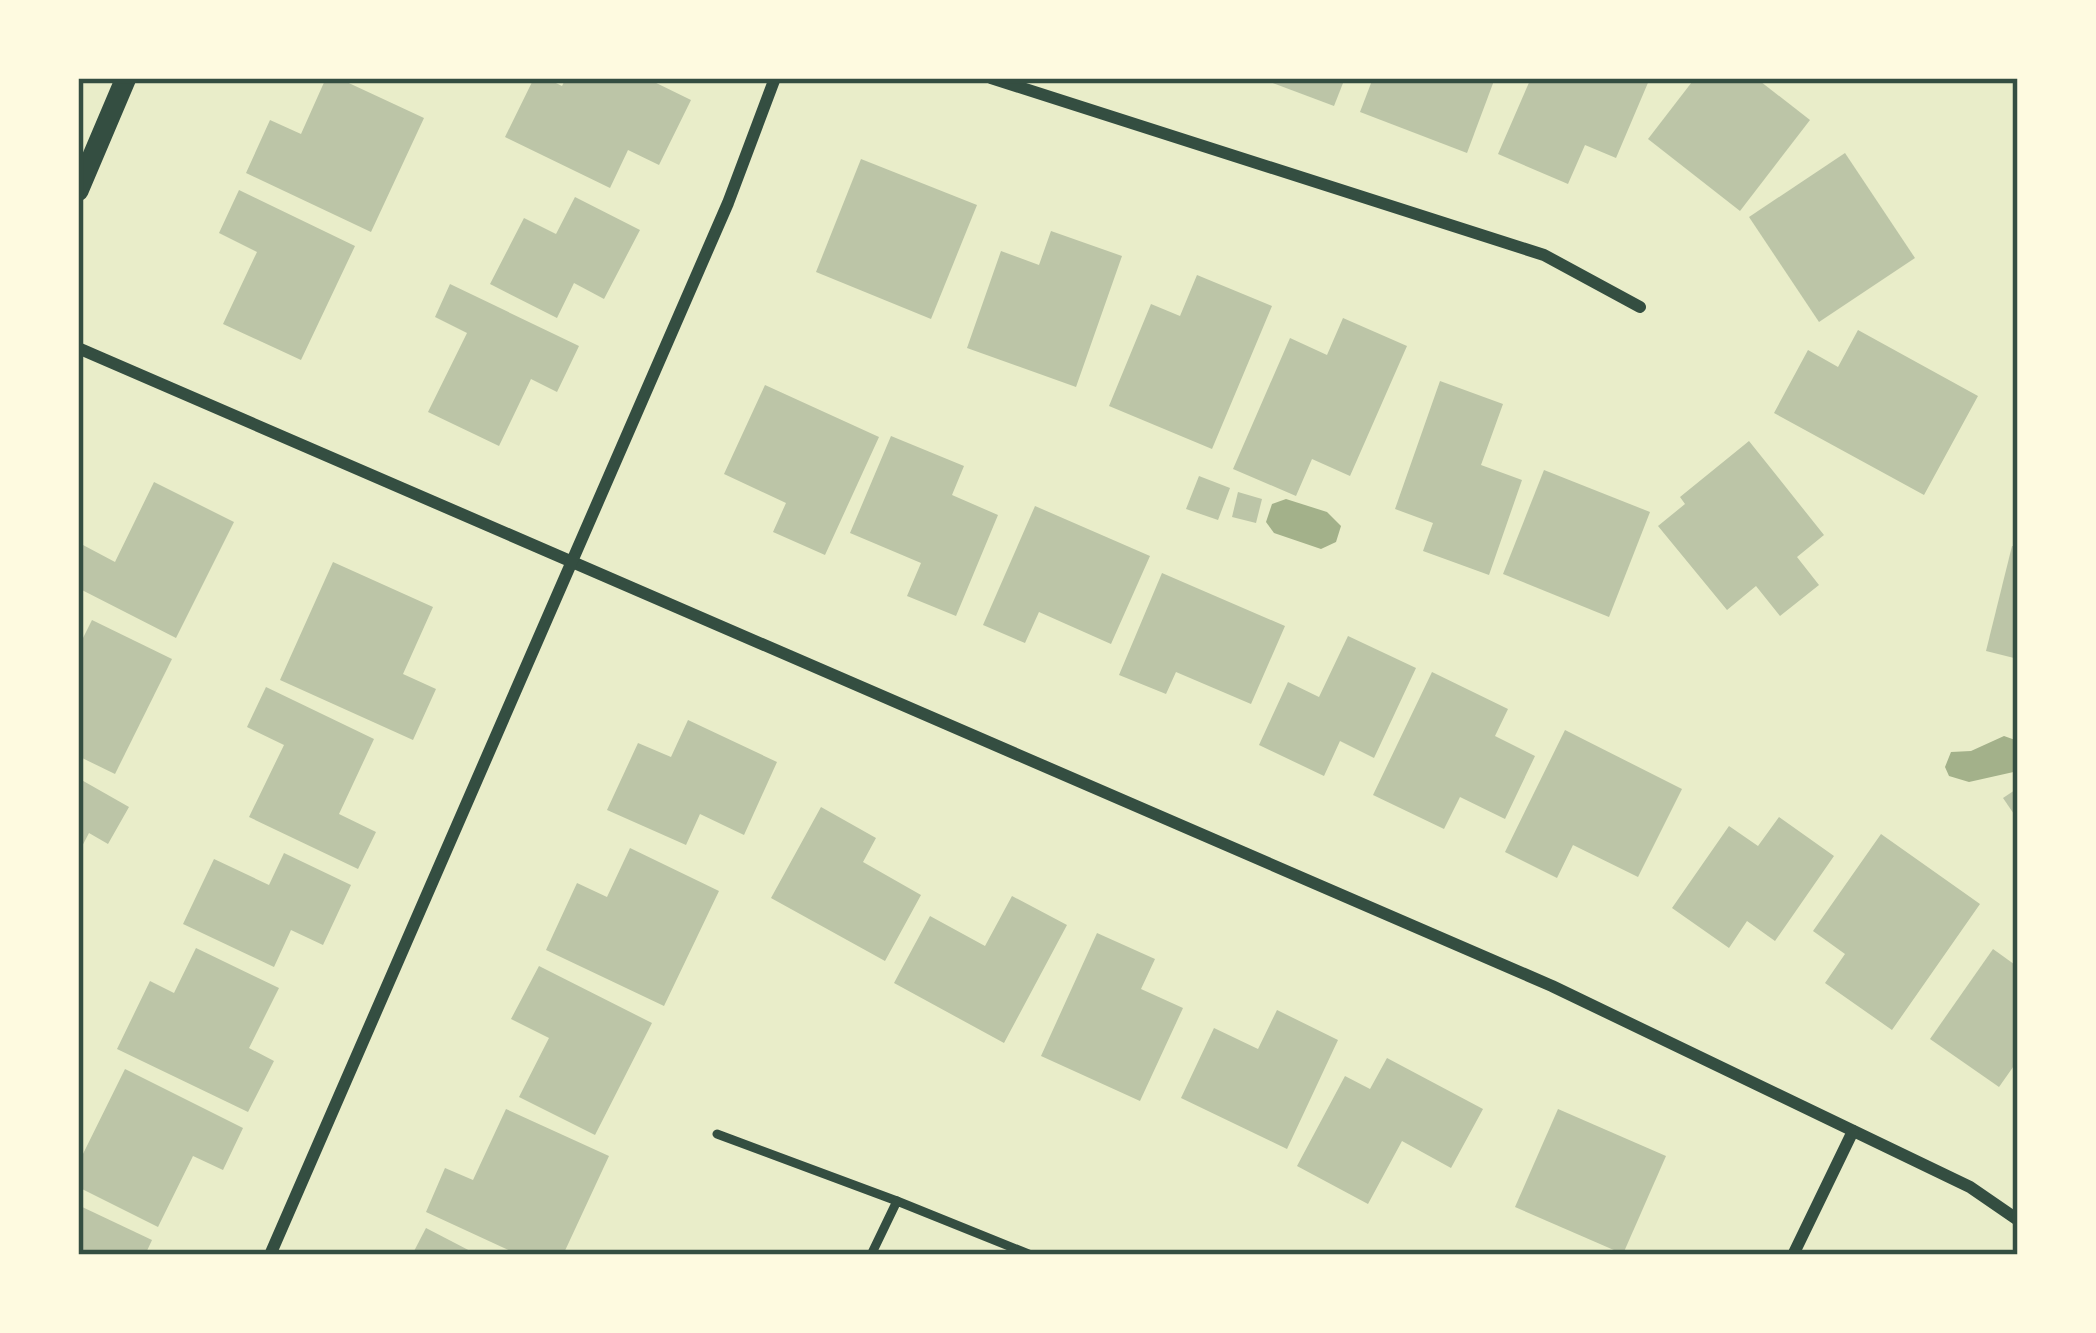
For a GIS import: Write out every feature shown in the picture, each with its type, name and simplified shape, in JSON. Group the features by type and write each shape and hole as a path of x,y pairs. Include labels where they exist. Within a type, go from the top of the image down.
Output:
{"street":[{"path":"78,191 127,78"},
{"path":"270,1255 728,203 775,78"},
{"path":"992,78 1544,255 1577,269 1640,308"},
{"path":"78,348 1552,986 1970,1187 2018,1220"},
{"path":"1792,1255 1853,1131"}],"lane":[{"path":"717,1134 1031,1255"},
{"path":"871,1255 897,1201"}],"shaded area":[{"path":"1286,499 1327,512 1341,526 1336,542 1321,549 1274,533 1266,522 1272,504"},
{"path":"2004,736 2018,741 2018,771 1969,782 1949,776 1945,767 1951,752 1971,751"}],"building":[{"path":"326,78 338,78 424,118 371,232 246,173 270,120 301,134"},
{"path":"534,78 562,86 566,78 646,78 691,100 659,165 628,150 610,188 505,137"},
{"path":"1259,78 1345,78 1334,106"},
{"path":"1373,78 1495,78 1467,153 1360,112"},
{"path":"1531,78 1650,78 1616,158 1585,145 1568,184 1498,154"},
{"path":"1695,78 1756,78 1810,120 1740,211 1648,139"},
{"path":"1845,153 1915,258 1819,322 1749,217"},
{"path":"861,159 977,205 931,319 816,272"},
{"path":"239,190 355,246 301,360 223,324 257,252 219,233"},
{"path":"575,197 640,230 604,299 574,283 557,318 490,284 524,218 556,234"},
{"path":"1051,231 1122,256 1076,387 967,348 1001,251 1039,265"},
{"path":"1197,275 1272,306 1212,449 1109,406 1151,304 1180,316"},
{"path":"450,284 579,346 557,392 531,379 499,446 428,412 467,333 435,317"},
{"path":"1343,318 1407,346 1350,476 1312,459 1296,496 1233,469 1290,338 1327,355"},
{"path":"1858,330 1978,396 1924,495 1774,413 1808,350 1838,367"},
{"path":"1440,381 1503,404 1481,465 1522,480 1489,575 1423,551 1433,523 1395,509"},
{"path":"765,385 879,437 825,555 773,532 786,503 724,474"},
{"path":"891,436 964,466 952,495 998,515 956,616 907,596 921,563 850,533"},
{"path":"1749,441 1824,535 1797,557 1819,585 1780,616 1756,586 1727,610 1658,526 1685,504 1680,497"},
{"path":"1544,470 1650,512 1609,617 1503,574"},
{"path":"1199,476 1230,488 1218,520 1186,509"},
{"path":"154,482 234,522 176,638 78,588 78,555 83,545 115,562"},
{"path":"1238,492 1262,499 1256,523 1232,517"},
{"path":"1035,506 1150,556 1111,644 1039,612 1025,643 983,625"},
{"path":"2012,546 2018,547 2018,659 1986,651"},
{"path":"333,562 433,607 403,674 436,689 413,740 280,680"},
{"path":"1162,573 1285,626 1251,704 1176,672 1166,694 1119,675"},
{"path":"92,620 172,659 115,774 78,756 78,648"},
{"path":"1348,636 1416,668 1374,758 1340,741 1324,776 1259,745 1288,682 1319,697"},
{"path":"1432,672 1508,709 1495,736 1535,756 1505,819 1460,797 1444,829 1373,795"},
{"path":"266,687 374,739 339,814 376,832 358,869 249,817 284,745 247,727"},
{"path":"688,720 777,762 744,835 700,814 686,845 607,810 638,743 671,757"},
{"path":"1565,730 1682,789 1638,877 1573,845 1557,878 1505,852"},
{"path":"78,778 129,807 108,844 89,833 78,854"},
{"path":"2018,788 2018,820 2003,798"},
{"path":"821,807 876,838 863,862 921,895 885,961 771,898"},
{"path":"1779,817 1834,856 1775,941 1747,921 1729,948 1672,908 1729,826 1758,846"},
{"path":"1881,834 1980,904 1892,1030 1825,983 1845,954 1813,931"},
{"path":"630,848 719,891 664,1006 546,950 577,883 607,897"},
{"path":"284,853 351,885 323,945 291,930 274,967 183,924 214,859 269,885"},
{"path":"1012,896 1067,925 1004,1043 894,983 930,916 985,946"},
{"path":"1097,933 1155,959 1141,989 1183,1008 1140,1101 1041,1056"},
{"path":"196,948 279,988 249,1048 274,1061 248,1112 117,1049 150,981 174,993"},
{"path":"1993,949 2018,967 2018,1060 1999,1087 1930,1039"},
{"path":"539,966 652,1023 595,1135 519,1097 549,1038 511,1019"},
{"path":"1277,1010 1338,1040 1287,1149 1181,1098 1214,1028 1258,1049"},
{"path":"1387,1058 1483,1109 1451,1168 1402,1141 1368,1204 1297,1166 1345,1076 1370,1089"},
{"path":"125,1069 243,1128 223,1170 193,1156 158,1227 78,1187 78,1164"},
{"path":"506,1109 609,1156 563,1255 519,1255 426,1212 445,1168 473,1180"},
{"path":"1558,1109 1666,1156 1623,1254 1515,1207"},
{"path":"78,1205 152,1240 145,1255 78,1255"},
{"path":"426,1228 478,1255 412,1255"}]}
